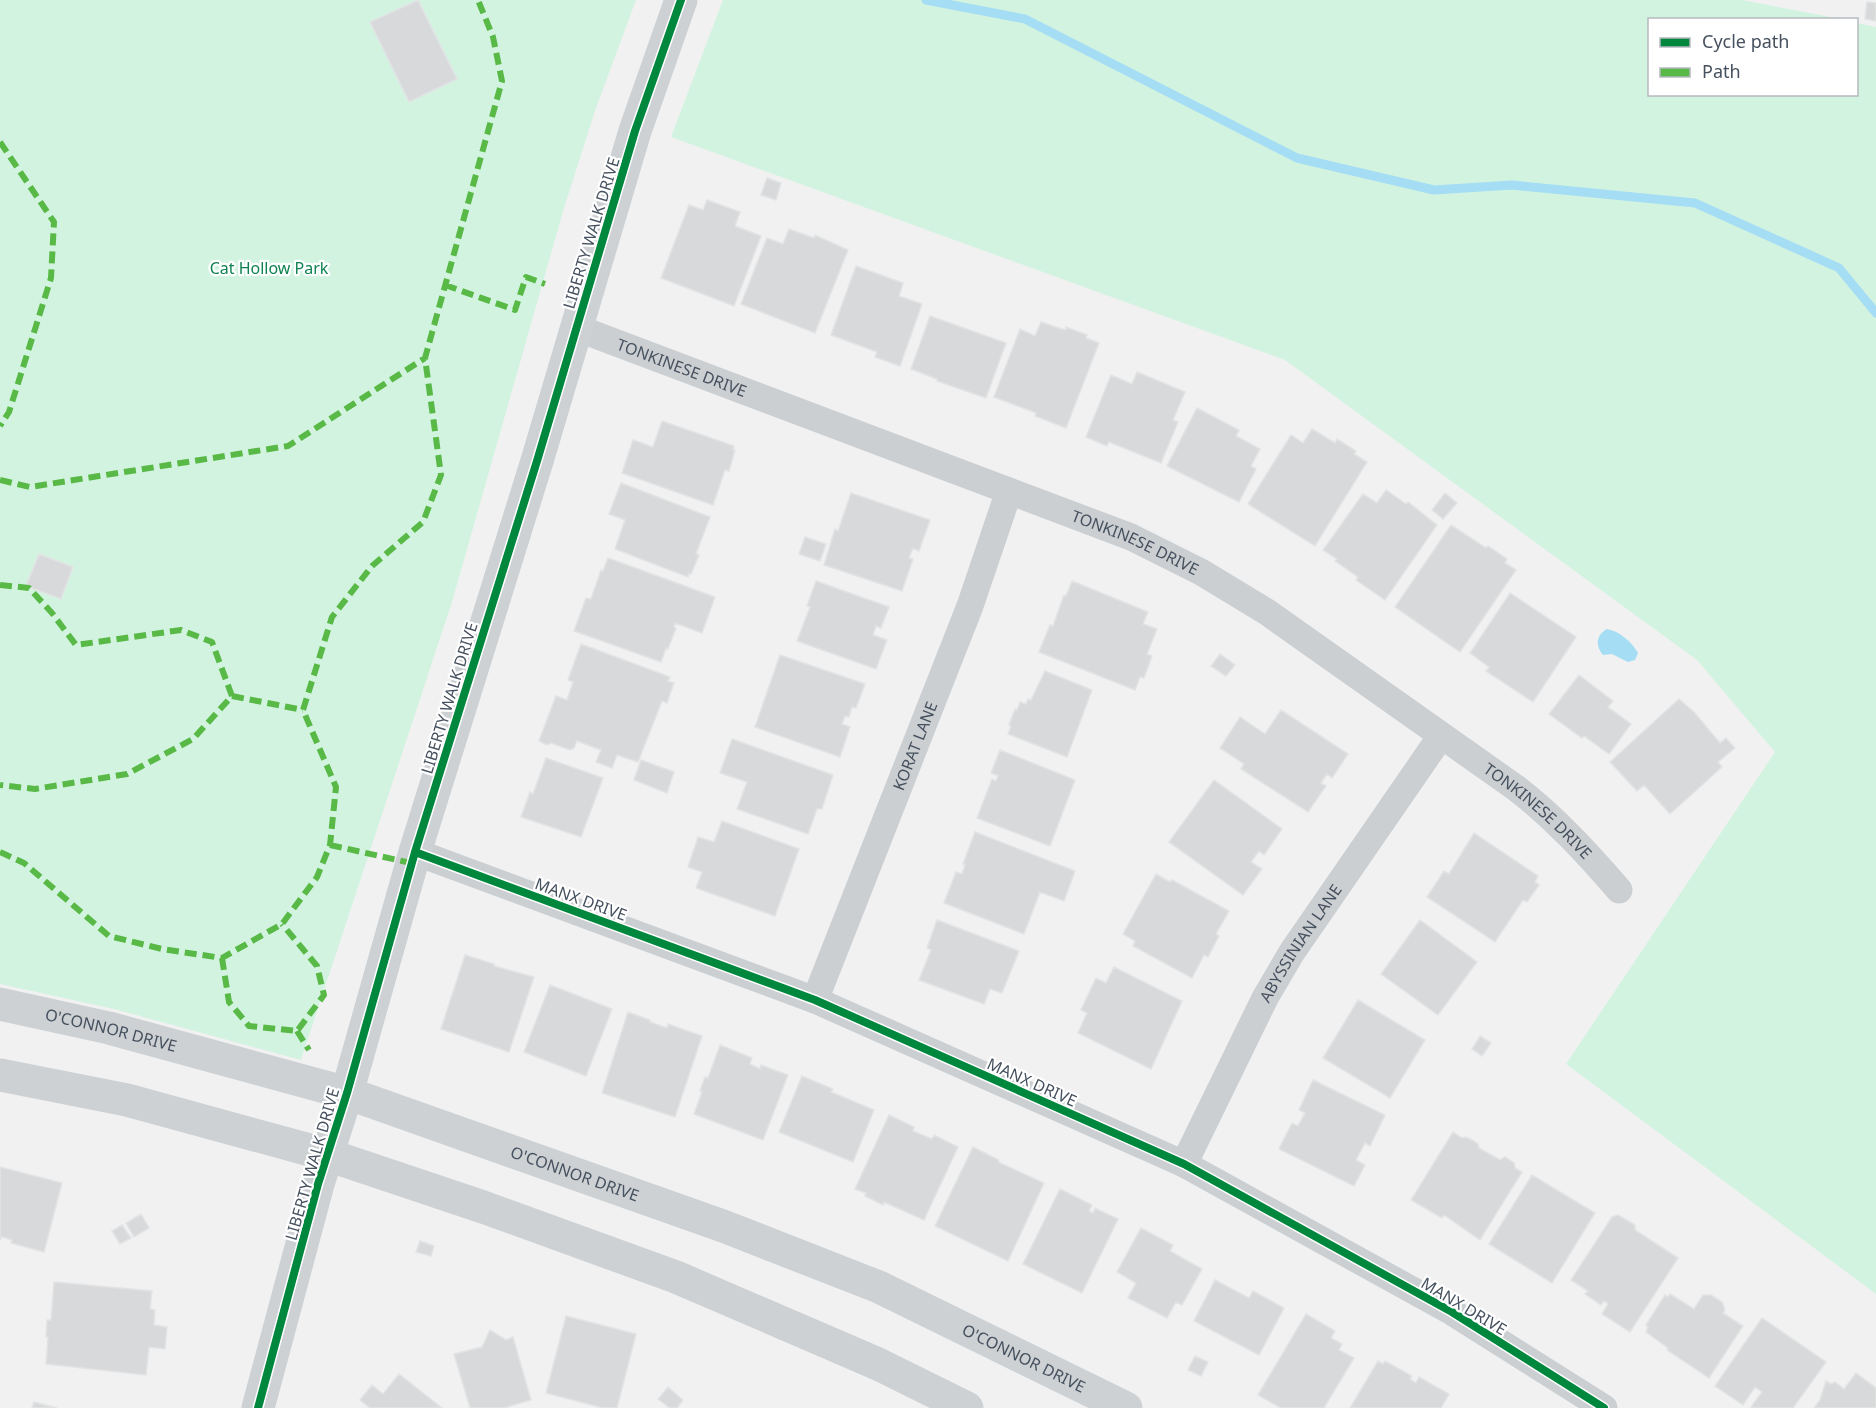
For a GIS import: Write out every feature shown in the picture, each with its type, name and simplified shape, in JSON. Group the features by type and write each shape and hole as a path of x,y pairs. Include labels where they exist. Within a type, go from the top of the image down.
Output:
{"main road":[{"name":"LIBERTY WALK DRIVE","path":"258,1408 318,1184 347,1093 415,852 577,328 635,131 681,0"},
{"name":"O'CONNOR DRIVE","path":"0,1004 109,1028 347,1093 723,1226 868,1283 1109,1404"},
{"path":"0,1075 127,1100 328,1155 483,1207 676,1277 878,1364 967,1408"}],"street":[{"name":"TONKINESE DRIVE","path":"577,328 1131,537 1201,572 1267,612 1539,806 1582,847 1618,890"},
{"name":"KORAT LANE","path":"814,1000 969,606 1009,491"},
{"name":"ABYSSINIAN LANE","path":"1184,1164 1265,998 1292,952 1441,736"},
{"name":"MANX DRIVE","path":"415,852 814,1000 1184,1164 1452,1312 1604,1408"}],"green space":[{"name":"Cat Hollow Park","path":"0,0 636,0 596,108 564,208 452,602 301,1060 114,1009 0,984"},
{"path":"723,0 1742,0 1836,18 1648,18 1648,96 1858,96 1858,23 1876,27 1876,1294 1566,1064 1775,752 1697,660 1285,360 671,137"}],"water":[{"path":"1607,629 1625,638 1632,645 1638,653 1635,660 1628,662 1612,654 1603,655 1598,641 1600,635"}],"building":[{"path":"418,0 457,79 409,102 370,22"},
{"path":"1867,2 1876,3 1876,21 1865,19"},
{"path":"767,178 781,183 776,200 761,195"},
{"path":"707,200 740,212 735,226 761,236 734,306 661,278 689,205 703,210"},
{"path":"789,229 814,238 815,235 848,250 815,333 741,304 767,238 783,244"},
{"path":"856,266 903,283 899,296 922,304 900,366 875,357 877,352 831,335"},
{"path":"930,316 1006,343 986,398 937,381 937,379 911,369"},
{"path":"1041,322 1065,330 1066,327 1087,335 1086,338 1099,343 1066,428 1035,416 1036,413 994,397 1020,329 1035,336"},
{"path":"1137,372 1185,392 1173,420 1178,422 1161,463 1109,442 1107,446 1086,437 1111,375 1132,384"},
{"path":"1197,408 1239,430 1236,436 1260,449 1251,466 1256,469 1239,502 1167,466"},
{"path":"662,421 734,446 729,471 725,470 713,505 622,473 633,440 653,447"},
{"path":"1312,429 1335,443 1337,439 1356,451 1354,454 1367,462 1315,546 1248,504 1291,435 1303,443"},
{"path":"621,483 710,517 696,554 699,555 688,577 615,549 625,520 609,514"},
{"path":"1386,490 1406,504 1408,502 1437,525 1385,600 1356,580 1358,577 1323,550 1363,494 1377,503"},
{"path":"851,493 930,520 919,551 913,548 909,558 913,559 902,591 824,565 835,529 838,531"},
{"path":"1445,493 1457,503 1443,519 1432,510"},
{"path":"1451,525 1507,559 1505,563 1516,570 1460,652 1395,607"},
{"path":"805,537 826,544 820,561 799,554"},
{"path":"39,554 73,567 61,599 26,586"},
{"path":"608,558 715,597 702,633 675,623 676,628 661,662 574,631 586,598 591,599 601,570 603,571"},
{"path":"816,581 889,607 881,628 876,626 873,635 887,640 876,669 797,641 810,607 807,606"},
{"path":"1072,581 1148,612 1143,624 1157,629 1147,654 1152,656 1144,678 1140,677 1135,690 1039,652"},
{"path":"1510,593 1576,637 1533,702 1486,671 1489,667 1470,653"},
{"path":"581,644 670,677 668,681 674,683 667,703 662,701 638,762 617,755 612,768 596,762 601,750 577,741 574,748 570,750 539,741 556,696 567,700 573,682 568,680"},
{"path":"1220,654 1235,665 1226,676 1211,666"},
{"path":"780,655 865,684 856,708 852,707 849,717 845,716 842,724 850,727 840,757 755,727"},
{"path":"1045,671 1092,690 1067,757 1008,734 1015,709 1017,710 1020,702 1026,704 1028,699 1031,700"},
{"path":"1579,675 1613,701 1608,707 1631,724 1609,754 1549,714"},
{"path":"1679,699 1694,712 1720,743 1726,738 1735,748 1718,762 1722,767 1670,814 1644,785 1637,791 1610,762"},
{"path":"1281,710 1348,754 1332,778 1327,774 1321,783 1326,786 1308,812 1241,769 1244,764 1220,748 1240,717 1265,734"},
{"path":"732,739 833,775 822,809 817,809 808,834 737,809 747,782 720,773"},
{"path":"1000,750 1075,780 1050,846 977,818 992,779 996,781 998,776 991,773"},
{"path":"546,758 603,778 581,837 521,817 530,792 533,794"},
{"path":"641,760 674,772 667,793 634,780"},
{"path":"1214,780 1282,829 1264,855 1259,851 1251,862 1262,869 1243,895 1169,842"},
{"path":"722,821 799,849 775,916 696,888 702,872 688,867 698,837 714,842"},
{"path":"975,832 1075,871 1064,901 1040,892 1024,934 944,903 956,872 962,874 965,865 963,864"},
{"path":"1474,833 1538,876 1535,882 1539,885 1527,902 1523,900 1495,942 1427,897 1444,871 1449,874"},
{"path":"1156,874 1170,882 1172,880 1229,911 1216,934 1219,936 1208,957 1204,955 1192,978 1133,946 1135,941 1123,934"},
{"path":"937,920 1019,951 1002,993 990,989 984,1004 919,980 931,950 927,948"},
{"path":"1420,920 1477,962 1438,1015 1381,974"},
{"path":"465,955 534,977 509,1052 441,1029"},
{"path":"1114,967 1182,1001 1151,1069 1078,1033 1087,1013 1081,1010 1096,978 1106,983"},
{"path":"550,985 612,1009 586,1076 524,1052"},
{"path":"1358,1000 1425,1040 1390,1098 1323,1058"},
{"path":"628,1012 667,1028 668,1024 702,1036 675,1117 602,1093"},
{"path":"1480,1036 1491,1043 1482,1056 1472,1049"},
{"path":"720,1045 752,1058 750,1064 760,1069 761,1065 788,1075 763,1140 694,1114 705,1077 708,1078"},
{"path":"802,1076 833,1089 831,1092 874,1110 853,1162 779,1132"},
{"path":"1313,1080 1385,1115 1370,1146 1365,1143 1356,1160 1365,1165 1354,1186 1279,1149 1292,1123 1298,1126 1305,1113 1299,1110"},
{"path":"889,1115 914,1127 913,1131 932,1139 934,1135 958,1147 924,1220 884,1202 883,1205 865,1196 866,1193 855,1189"},
{"path":"1453,1132 1462,1138 1472,1140 1478,1144 1479,1148 1500,1160 1505,1157 1522,1172 1480,1240 1444,1215 1442,1218 1411,1200"},
{"path":"973,1147 999,1160 998,1162 1044,1183 1008,1261 935,1226"},
{"path":"0,1167 62,1183 44,1252 11,1243 12,1240 2,1237 0,1240"},
{"path":"1532,1175 1595,1213 1552,1283 1489,1244"},
{"path":"1060,1189 1092,1205 1089,1211 1093,1213 1095,1208 1118,1219 1082,1293 1023,1264"},
{"path":"141,1214 149,1228 134,1237 126,1223"},
{"path":"1618,1215 1635,1225 1635,1230 1678,1258 1630,1332 1602,1314 1608,1304 1604,1301 1601,1305 1585,1294 1588,1291 1571,1280 1612,1217"},
{"path":"122,1225 131,1238 120,1244 112,1231"},
{"path":"1141,1228 1173,1245 1170,1251 1202,1269 1182,1305 1176,1302 1167,1318 1128,1298 1136,1283 1117,1272"},
{"path":"420,1241 434,1246 431,1256 416,1252"},
{"path":"1215,1280 1249,1298 1253,1291 1284,1308 1259,1355 1194,1321"},
{"path":"54,1282 152,1291 150,1309 155,1310 154,1325 167,1327 165,1349 149,1347 146,1375 46,1364 47,1320 51,1320"},
{"path":"1670,1294 1694,1309 1703,1295 1711,1295 1722,1302 1725,1310 1723,1313 1743,1326 1709,1378 1667,1350 1668,1348 1646,1332 1648,1327 1646,1325 1665,1295 1668,1297"},
{"path":"1306,1314 1335,1331 1331,1338 1342,1344 1339,1350 1354,1358 1324,1408 1281,1408 1258,1395"},
{"path":"566,1316 636,1334 617,1408 603,1408 546,1393"},
{"path":"1762,1318 1826,1362 1793,1408 1753,1408 1751,1407 1762,1392 1755,1387 1743,1405 1715,1386"},
{"path":"490,1330 506,1340 513,1337 531,1400 504,1408 470,1408 454,1354 482,1347"},
{"path":"1195,1356 1208,1362 1201,1376 1188,1370"},
{"path":"1378,1361 1383,1364 1385,1361 1412,1376 1410,1379 1416,1383 1419,1377 1449,1394 1441,1408 1350,1408"},
{"path":"1856,1373 1876,1388 1876,1408 1814,1408 1820,1400 1826,1381 1831,1384 1835,1382 1844,1389"},
{"path":"399,1374 442,1408 370,1408 360,1400 372,1385 383,1394"},
{"path":"668,1387 683,1400 677,1408 670,1408 658,1399"},
{"path":"34,1402 57,1408 32,1408"}],"waterway":[{"path":"926,0 1025,19 1297,158 1434,190 1512,185 1695,203 1839,268 1876,313"}],"marked path":[{"path":"0,852 24,863 109,936 162,949 222,958 282,924 317,877 330,845 336,787 303,710 332,617 372,566 423,522 441,475 425,358 502,81 493,37 478,0"},
{"path":"0,142 54,222 51,278 9,412 0,426"},
{"path":"445,285 515,310 526,277 545,284"},
{"path":"0,480 30,487 288,446 425,358"},
{"path":"0,585 29,588 52,613 76,645 181,630 212,642 232,696 193,739 127,774 35,789 0,785"},
{"path":"232,696 303,710"},
{"path":"330,845 411,863"},
{"path":"222,958 229,1002 249,1026 297,1031 324,995 317,966 282,924"},
{"path":"297,1031 309,1050"}],"cycle path":[{"path":"258,1408 318,1184 347,1093 415,852 537,461 635,131 681,0"},
{"path":"415,852 815,1000 1184,1164 1452,1312 1604,1408"}]}
